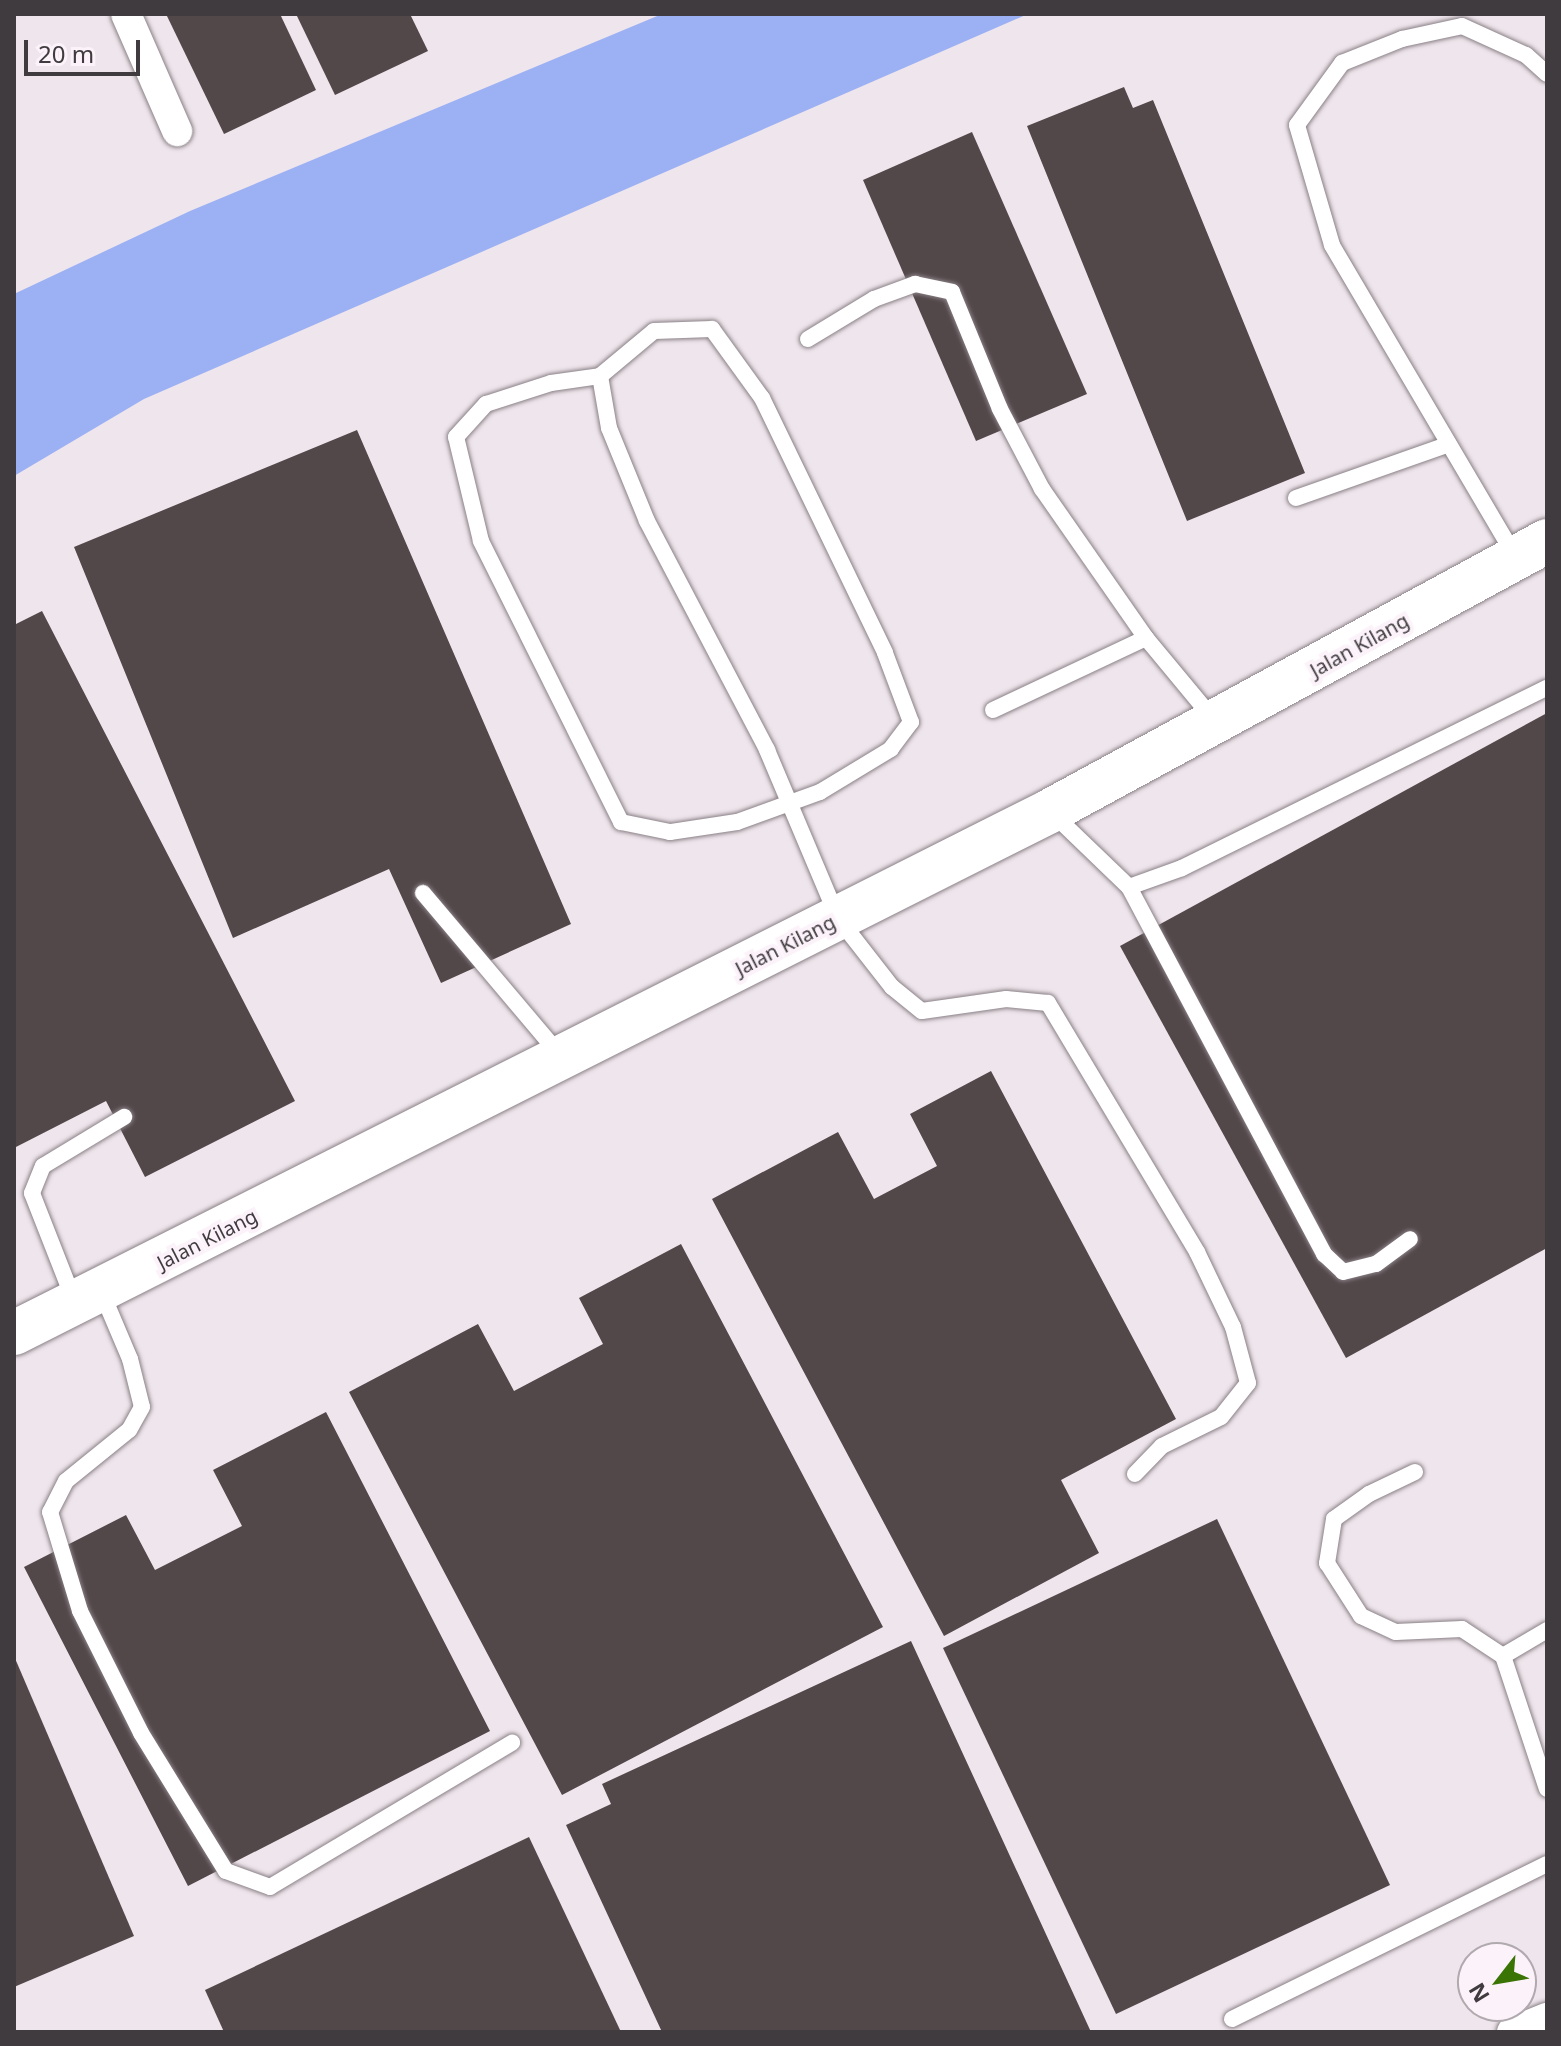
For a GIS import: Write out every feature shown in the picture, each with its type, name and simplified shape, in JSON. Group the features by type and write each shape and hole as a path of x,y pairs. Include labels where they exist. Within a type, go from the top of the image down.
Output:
{"street":[{"path":"126,14 177,131"},
{"name":"Jalan Kilang","path":"14,1333 89,1299 1050,811 1218,724 1531,549"},
{"path":"1512,2032 1547,2018"}],"lane":[{"path":"1531,549 1449,444 1332,245 1297,125 1342,63 1402,39 1447,29 1462,26 1526,55 1547,74"},
{"path":"808,339 874,299 915,284 952,292 1000,409 1042,489 1146,638 1218,724"},
{"path":"712,329 762,398 885,653 911,722 891,749 857,774 787,803 737,822 670,832 621,822 481,541 456,437 486,404 551,383 600,376 654,331 712,329"},
{"path":"600,376 609,428 647,521 767,750 838,918 892,987 922,1011 1006,999 1048,1003 1197,1252 1233,1327 1248,1383 1221,1417 1162,1446 1135,1474"},
{"path":"1296,498 1449,444"},
{"path":"993,710 1146,638"},
{"path":"1129,887 1182,868 1547,688"},
{"path":"1050,811 1129,887 1324,1254 1343,1272 1376,1264 1410,1239"},
{"path":"423,893 563,1059"},
{"path":"124,1117 43,1166 32,1193 89,1299 130,1359 142,1407 129,1430 66,1481 50,1512 87,1625 141,1733 226,1871 270,1887 512,1743"},
{"path":"1415,1472 1334,1519 1327,1563 1361,1616 1396,1632 1462,1629 1503,1656 1540,1753 1547,1789"},
{"path":"1503,1656 1547,1630"},
{"path":"1232,2019 1547,1864"}],"water":[{"path":"662,14 1028,14 144,399 14,476 14,294 190,211"}],"building":[{"path":"166,14 280,14 316,90 224,134"},
{"path":"296,14 410,14 428,51 335,95"},
{"path":"1124,87 1133,108 1153,100 1305,473 1187,521 1027,126"},
{"path":"972,132 1087,394 976,441 863,180"},
{"path":"357,430 571,924 441,983 389,869 233,938 74,547"},
{"path":"42,611 295,1101 145,1177 106,1101 14,1148 14,625"},
{"path":"1547,713 1547,1248 1346,1358 1120,946"},
{"path":"991,1071 1176,1419 1061,1480 1099,1553 944,1636 712,1199 838,1132 874,1199 937,1166 910,1114"},
{"path":"681,1244 883,1627 562,1795 349,1392 478,1324 514,1391 603,1344 579,1298"},
{"path":"326,1412 490,1731 188,1886 24,1567 126,1515 155,1570 242,1526 213,1470"},
{"path":"1217,1519 1390,1885 1116,2014 943,1648"},
{"path":"911,1641 1091,2032 662,2032 566,1825 611,1804 602,1784"},
{"path":"14,1656 134,1936 14,1987"},
{"path":"529,1837 621,2032 224,2032 205,1990"}]}
